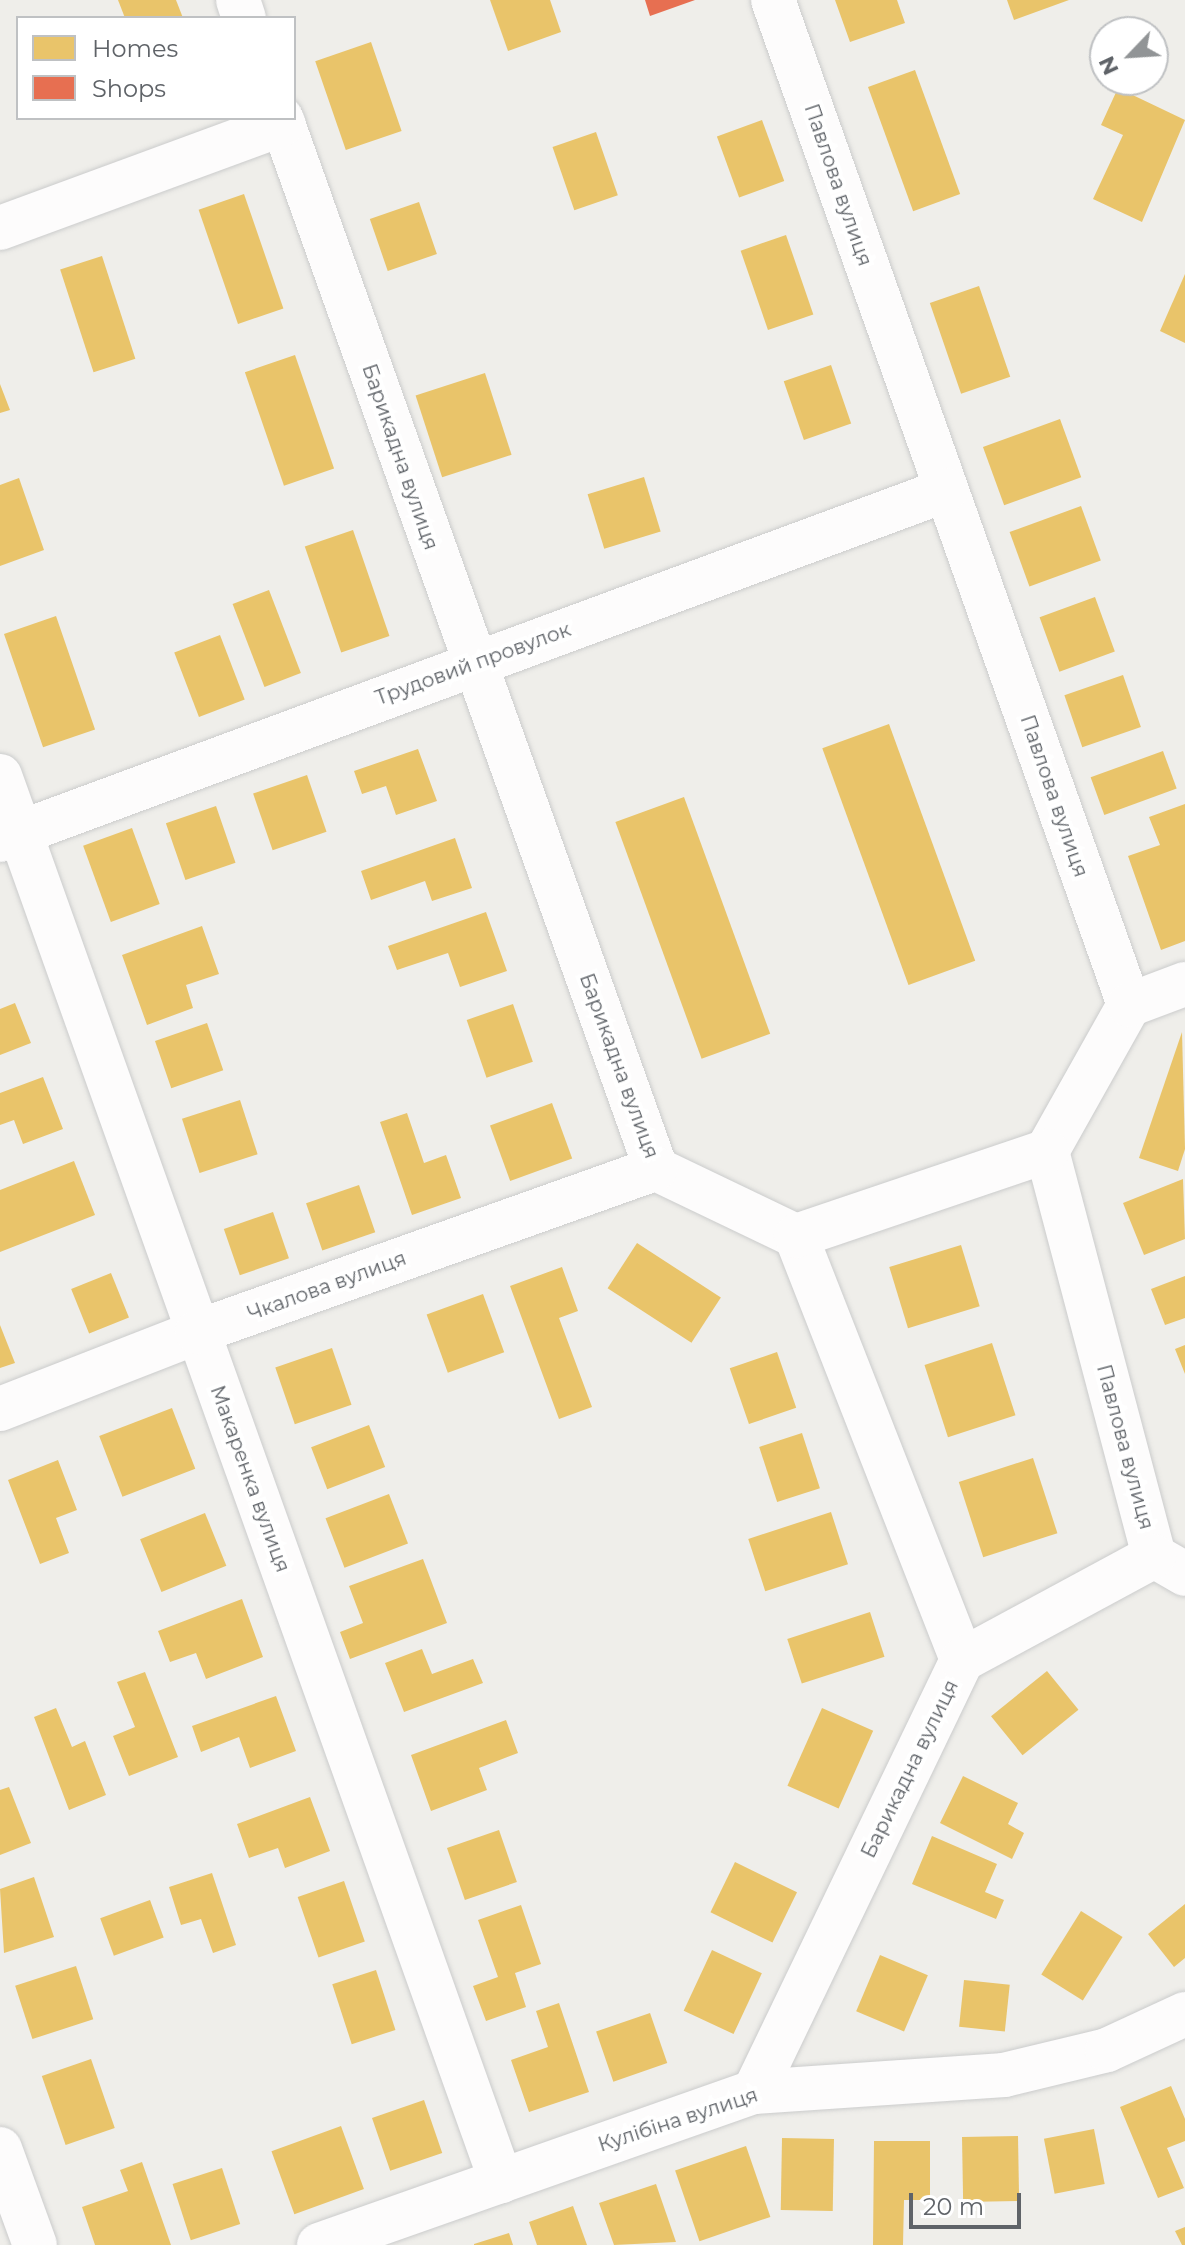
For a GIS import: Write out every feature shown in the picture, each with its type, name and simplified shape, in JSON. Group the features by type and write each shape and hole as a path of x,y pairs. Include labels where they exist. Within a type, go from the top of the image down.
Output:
{"street":[{"name":"Павлова вулиця","path":"773,0 1129,1005"},
{"path":"0,228 282,121"},
{"name":"Барикадна вулиця","path":"282,121 656,1169 796,1236 962,1660 754,2092"},
{"name":"Трудовий провулок","path":"9,837 946,490"},
{"name":"Макаренка вулиця","path":"0,776 9,837 197,1332 501,2181"},
{"path":"796,1236 1047,1151 1129,1005 1185,984"},
{"name":"Павлова вулиця","path":"1047,1151 1170,1565"},
{"name":"Чкалова вулиця","path":"0,1409 197,1332 656,1169"},
{"path":"962,1660 1170,1565"},
{"name":"Кулібіна вулиця","path":"319,2245 754,2092 1004,2075 1107,2050 1185,2014"},
{"path":"0,2149 35,2245"}],"building: Homes":[{"path":"118,0 176,0 182,16 124,16"},
{"path":"490,0 550,0 561,32 508,51"},
{"path":"835,0 897,0 905,23 850,42"},
{"path":"1007,0 1069,0 1014,20"},
{"path":"371,42 402,131 346,150 315,61"},
{"path":"915,70 960,194 913,211 868,87"},
{"path":"1114,96 1135,96 1185,120 1142,222 1093,199 1123,135 1101,125"},
{"path":"762,120 784,181 739,197 717,136"},
{"path":"596,132 618,195 574,210 553,147"},
{"path":"244,194 283,308 238,324 199,210"},
{"path":"419,202 437,254 388,271 370,219"},
{"path":"786,235 813,314 768,330 741,251"},
{"path":"102,256 135,359 94,372 60,270"},
{"path":"1185,274 1185,343 1160,331"},
{"path":"979,286 1010,377 961,394 930,303"},
{"path":"295,355 334,468 284,486 245,372"},
{"path":"831,365 851,424 804,440 784,381"},
{"path":"485,373 512,455 442,477 416,396"},
{"path":"0,384 10,410 0,413"},
{"path":"1060,419 1081,477 1004,505 983,447"},
{"path":"644,477 661,532 604,549 588,494"},
{"path":"19,478 44,550 0,566 0,485"},
{"path":"1081,506 1101,561 1029,586 1010,532"},
{"path":"353,530 389,636 341,653 305,547"},
{"path":"269,590 301,673 264,687 233,604"},
{"path":"1095,597 1115,652 1059,672 1040,617"},
{"path":"56,616 95,729 43,747 4,634"},
{"path":"220,635 245,699 199,717 174,653"},
{"path":"1123,675 1141,727 1082,747 1064,695"},
{"path":"889,724 975,961 908,985 822,748"},
{"path":"418,749 437,801 396,815 386,786 362,794 354,771"},
{"path":"1163,751 1177,789 1104,815 1091,777"},
{"path":"307,775 327,832 273,850 253,794"},
{"path":"684,797 770,1034 702,1059 615,822"},
{"path":"1185,804 1185,941 1161,950 1128,856 1160,845 1149,817"},
{"path":"216,806 236,863 185,880 166,823"},
{"path":"132,828 160,904 111,922 83,846"},
{"path":"455,838 472,888 432,901 425,881 371,900 361,871"},
{"path":"486,912 507,971 460,987 448,953 397,970 388,946"},
{"path":"202,926 219,974 186,985 193,1008 147,1025 122,955"},
{"path":"15,1003 31,1043 0,1055 0,1009"},
{"path":"513,1004 533,1062 487,1078 467,1020"},
{"path":"207,1023 223,1070 171,1088 155,1041"},
{"path":"1182,1032 1185,1149 1178,1171 1139,1158"},
{"path":"43,1077 63,1129 23,1144 14,1120 0,1125 0,1093"},
{"path":"240,1100 258,1154 200,1173 182,1119"},
{"path":"552,1103 572,1158 510,1181 490,1126"},
{"path":"407,1113 424,1163 446,1155 461,1198 412,1215 380,1122"},
{"path":"74,1161 95,1215 0,1252 0,1190"},
{"path":"1183,1179 1185,1239 1144,1255 1123,1203"},
{"path":"359,1185 375,1232 322,1251 306,1203"},
{"path":"273,1212 289,1258 240,1275 224,1229"},
{"path":"637,1243 721,1297 691,1343 608,1288"},
{"path":"961,1245 980,1306 908,1328 889,1267"},
{"path":"562,1267 578,1311 559,1318 592,1407 559,1419 510,1286"},
{"path":"111,1273 129,1318 89,1334 71,1289"},
{"path":"1185,1276 1185,1318 1165,1325 1151,1289"},
{"path":"483,1294 504,1352 448,1373 427,1315"},
{"path":"0,1325 15,1363 0,1368"},
{"path":"992,1343 1015,1415 948,1437 924,1365"},
{"path":"1185,1345 1185,1374 1175,1349"},
{"path":"332,1348 352,1405 295,1424 275,1368"},
{"path":"777,1352 796,1408 749,1424 730,1368"},
{"path":"172,1408 195,1469 122,1497 99,1436"},
{"path":"369,1425 385,1467 327,1489 311,1447"},
{"path":"802,1433 820,1488 777,1502 759,1447"},
{"path":"1033,1458 1057,1533 983,1557 959,1482"},
{"path":"58,1460 77,1510 56,1518 69,1553 40,1564 8,1480"},
{"path":"389,1494 408,1543 345,1568 326,1518"},
{"path":"831,1512 848,1564 765,1591 748,1539"},
{"path":"205,1513 226,1566 161,1592 140,1539"},
{"path":"423,1559 447,1623 350,1659 340,1632 363,1623 349,1586"},
{"path":"242,1599 263,1657 206,1679 196,1653 170,1662 158,1631"},
{"path":"870,1612 885,1657 802,1684 787,1639"},
{"path":"422,1649 432,1674 473,1659 483,1683 404,1712 385,1663"},
{"path":"1047,1671 1078,1710 1023,1755 991,1716"},
{"path":"145,1672 178,1757 129,1776 113,1736 135,1727 117,1682"},
{"path":"276,1696 296,1751 250,1768 239,1737 201,1752 192,1726"},
{"path":"56,1708 72,1747 85,1741 106,1795 69,1810 34,1717"},
{"path":"822,1708 873,1731 839,1808 787,1786"},
{"path":"506,1720 518,1753 479,1768 487,1790 431,1811 411,1755"},
{"path":"963,1776 1018,1803 1008,1824 1024,1833 1012,1859 940,1823"},
{"path":"9,1787 31,1843 0,1855 0,1790"},
{"path":"310,1797 330,1851 285,1868 278,1848 249,1858 237,1824"},
{"path":"499,1830 517,1882 465,1900 447,1848"},
{"path":"932,1836 997,1864 985,1892 1004,1900 996,1919 912,1884"},
{"path":"735,1862 797,1892 772,1943 710,1912"},
{"path":"212,1873 236,1945 213,1953 201,1919 181,1925 169,1887"},
{"path":"34,1877 54,1937 4,1953 0,1889"},
{"path":"344,1881 365,1942 319,1957 298,1897"},
{"path":"150,1900 164,1938 114,1956 100,1918"},
{"path":"1185,1904 1185,1958 1174,1967 1148,1934"},
{"path":"521,1905 541,1964 515,1973 526,2007 486,2021 473,1986 498,1977 478,1920"},
{"path":"1081,1911 1123,1937 1083,2001 1041,1975"},
{"path":"712,1950 762,1973 734,2034 684,2011"},
{"path":"880,1955 928,1975 904,2031 856,2011"},
{"path":"76,1966 93,2019 32,2039 15,1986"},
{"path":"376,1970 395,2030 352,2044 332,1984"},
{"path":"964,1980 1010,1985 1005,2032 959,2027"},
{"path":"559,2003 589,2092 529,2112 511,2060 548,2047 536,2011"},
{"path":"650,2013 667,2063 613,2082 596,2032"},
{"path":"91,2059 115,2128 66,2145 42,2076"},
{"path":"1171,2086 1185,2119 1185,2141 1167,2148 1184,2188 1158,2198 1120,2107"},
{"path":"424,2100 442,2153 390,2171 372,2118"},
{"path":"341,2126 364,2189 294,2214 271,2151"},
{"path":"1094,2129 1105,2184 1055,2194 1044,2139"},
{"path":"1018,2136 1019,2201 963,2202 962,2137"},
{"path":"782,2138 834,2139 833,2211 781,2210"},
{"path":"874,2141 930,2141 930,2200 904,2200 903,2245 873,2245"},
{"path":"746,2146 770,2217 700,2241 675,2170"},
{"path":"142,2162 171,2245 95,2245 82,2207 128,2191 120,2170"},
{"path":"222,2168 240,2224 191,2240 173,2184"},
{"path":"656,2184 676,2242 614,2245 599,2203"},
{"path":"573,2206 587,2245 537,2245 529,2222"},
{"path":"1185,2227 1185,2245 1182,2245 1175,2231"},
{"path":"509,2233 513,2245 474,2245 474,2244"}],"building: Shops":[{"path":"645,0 695,0 650,16"}]}
